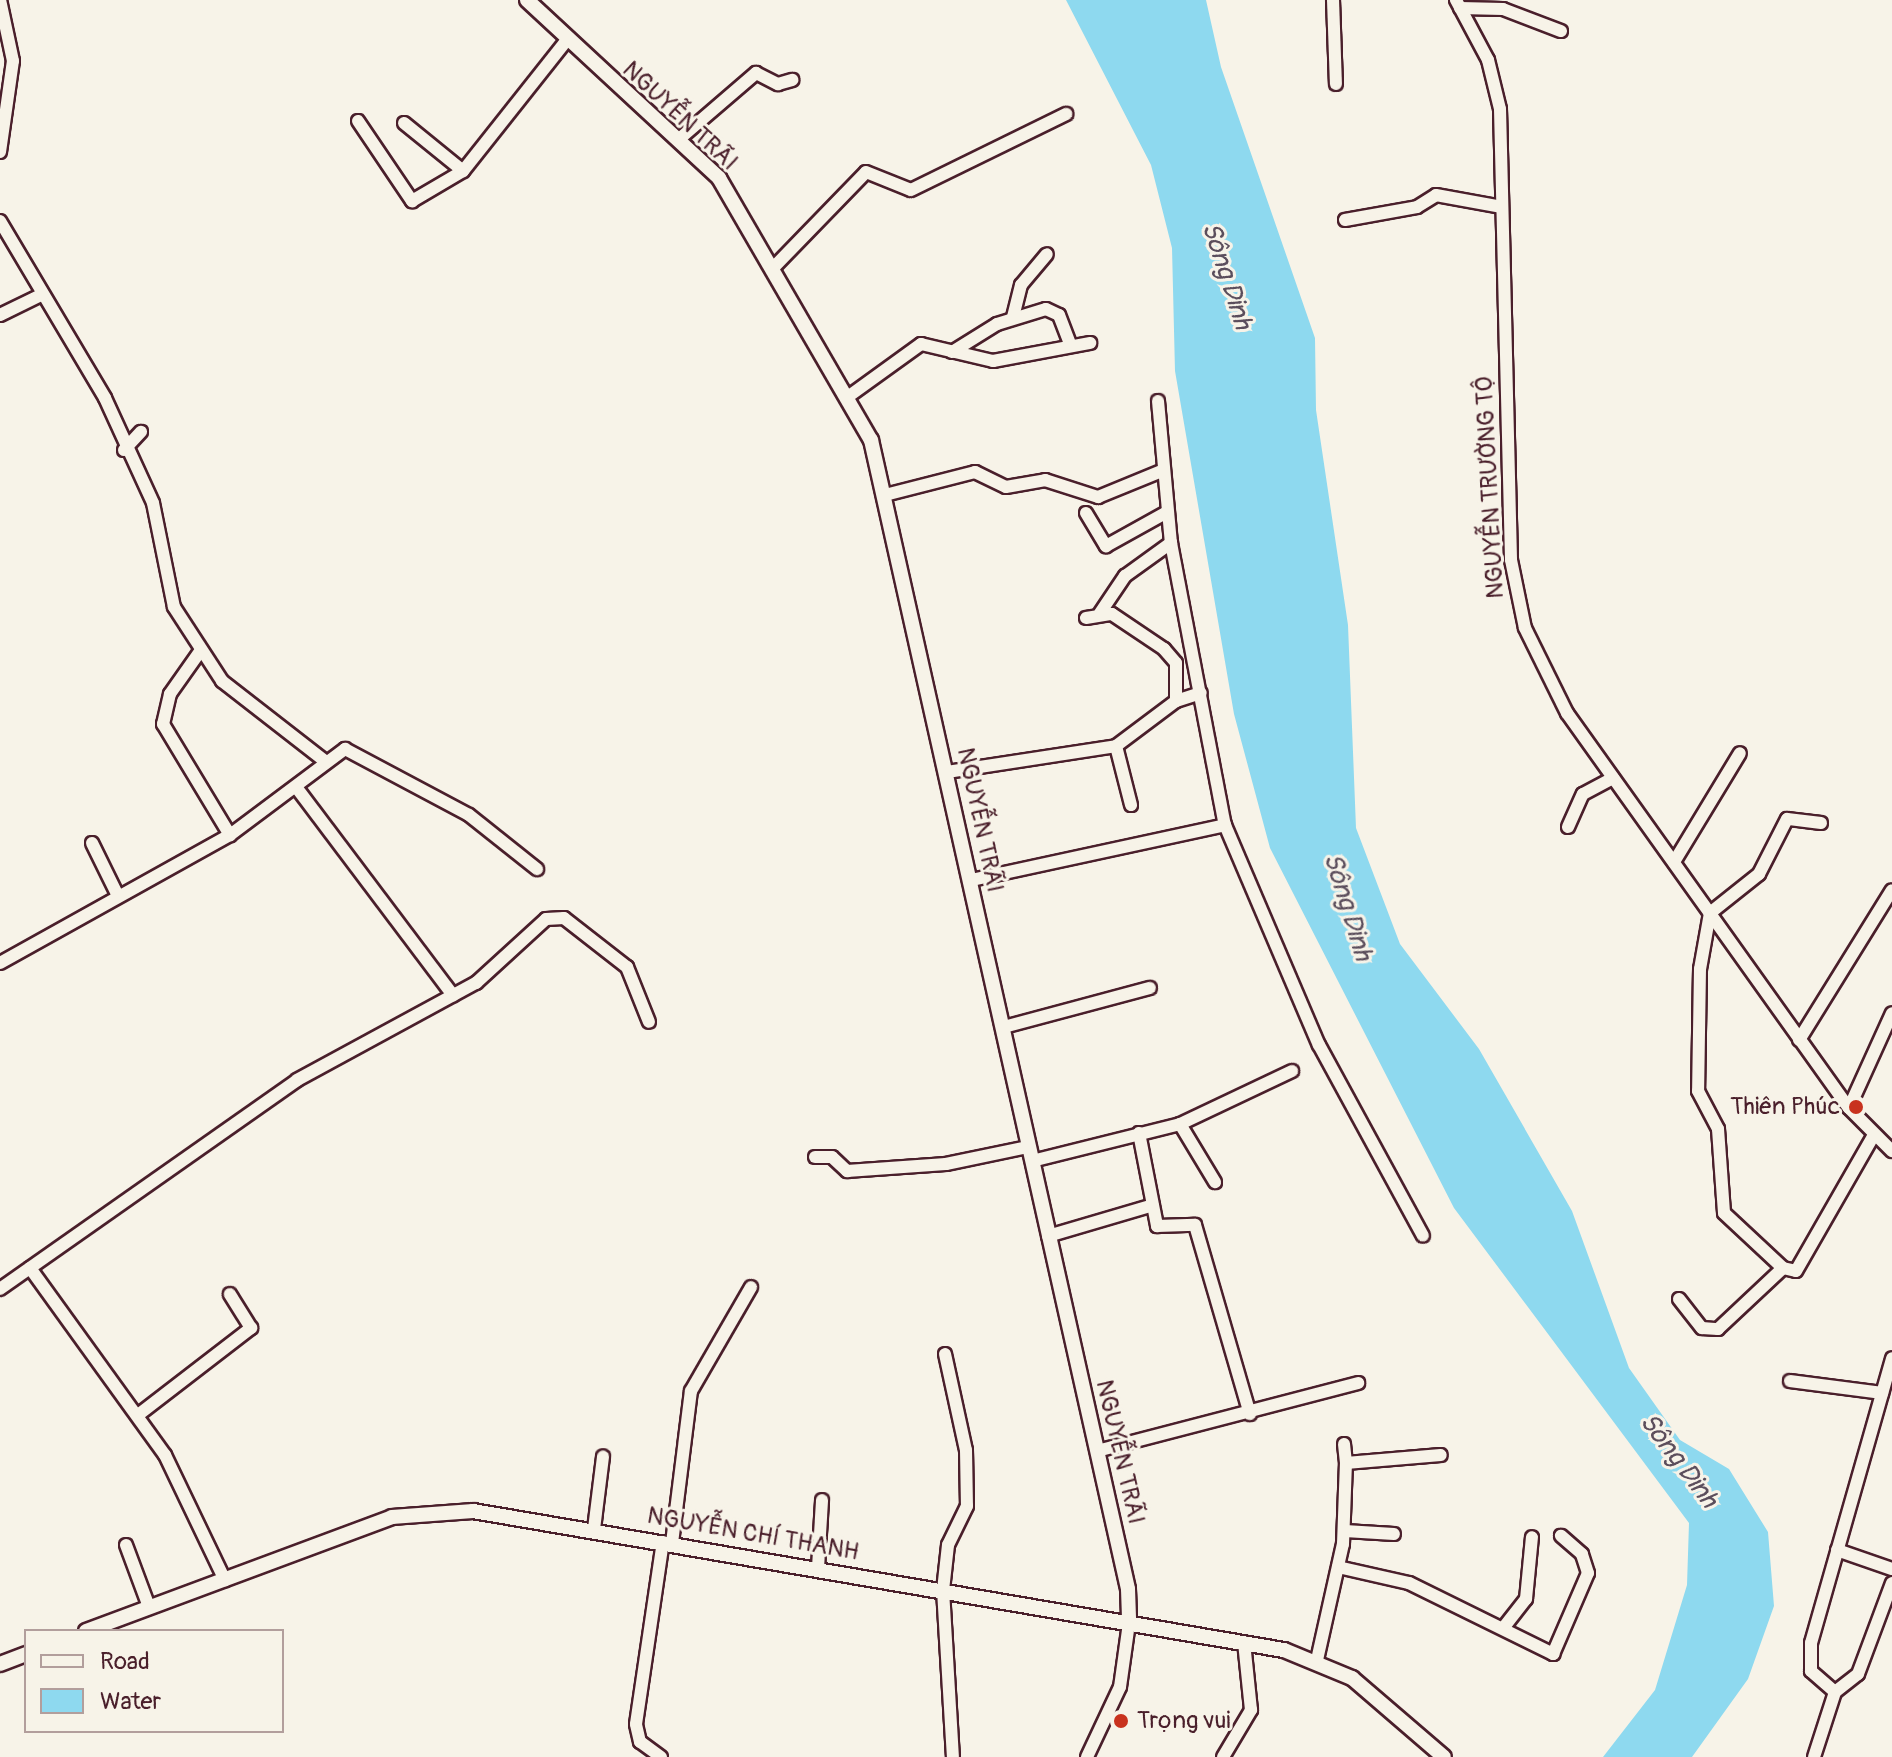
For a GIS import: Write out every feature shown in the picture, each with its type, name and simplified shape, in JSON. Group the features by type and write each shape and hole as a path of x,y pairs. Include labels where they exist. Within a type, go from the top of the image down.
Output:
{"main road":[{"name":"NGUYỄN TRÃI","path":"527,0 566,41 727,187 849,396 885,495 1097,1451 1129,1623"},
{"name":"NGUYỄN CHÍ THANH","path":"91,1629 420,1512 473,1511 594,1529 1244,1642 1317,1660 1352,1678 1444,1757"},
{"path":"0,1664 24,1655"}],"street":[{"path":"0,0 13,61 0,152"},
{"path":"1333,0 1336,84"},
{"path":"1458,4 1503,9 1561,31"},
{"name":"NGUYỄN TRƯỜNG TỘ","path":"1458,4 1498,95 1516,603 1552,687 1613,778 1849,1108 1892,1151"},
{"path":"358,121 412,201 463,171 566,41"},
{"path":"678,140 756,73 778,84 792,80"},
{"path":"774,267 866,172 911,190 1066,114"},
{"path":"404,123 463,171"},
{"path":"1345,220 1417,207 1436,195 1502,207"},
{"path":"0,221 39,296 105,398 124,450 153,503 168,595 201,650 227,686 326,762"},
{"path":"1013,317 1021,285 1047,254"},
{"path":"0,315 39,296"},
{"path":"952,352 1013,317 1052,309 1071,346"},
{"path":"849,396 916,346 993,361 1090,343"},
{"path":"1158,401 1171,543 1225,825 1319,1045 1423,1236"},
{"path":"124,450 141,432"},
{"path":"885,495 975,472 1006,487 1045,480 1092,498 1164,470"},
{"path":"1086,513 1106,546 1167,512"},
{"path":"1086,618 1100,613 1125,576 1171,543"},
{"path":"1100,613 1171,656 1176,701"},
{"path":"201,650 170,694 163,724 230,835"},
{"path":"947,772 1116,746 1176,701 1201,693"},
{"path":"1116,746 1131,805"},
{"path":"0,963 230,835 345,749 363,754 469,815 537,869"},
{"path":"1674,862 1740,753"},
{"path":"1568,827 1583,794 1613,778"},
{"path":"296,787 453,995"},
{"path":"1821,823 1787,819 1759,874 1710,913 1700,969 1698,1091 1718,1129 1720,1199 1727,1219 1783,1268 1796,1271 1807,1260 1843,1178 1874,1135"},
{"path":"971,880 1225,825"},
{"path":"92,843 118,896"},
{"path":"1799,1040 1892,890"},
{"path":"0,1289 297,1080 453,995 556,916 627,967 649,1022"},
{"path":"1004,1027 1150,988"},
{"path":"1849,1108 1892,1013"},
{"path":"815,1157 832,1157 847,1171 1030,1154 1180,1124 1292,1071"},
{"path":"1180,1124 1215,1182"},
{"path":"1139,1133 1153,1205 1162,1229 1195,1225 1250,1414"},
{"path":"1048,1236 1153,1205"},
{"path":"30,1268 138,1415 178,1479 225,1580"},
{"path":"1679,1299 1702,1328 1718,1329 1783,1268"},
{"path":"661,1757 640,1742 636,1724 691,1391 751,1287"},
{"path":"138,1415 251,1328 230,1294"},
{"path":"945,1354 966,1450 967,1506 948,1545 943,1590 953,1757"},
{"path":"1835,1692 1811,1671 1808,1658 1892,1358"},
{"path":"1790,1381 1882,1393"},
{"path":"1097,1451 1250,1414 1358,1383"},
{"path":"1317,1660 1345,1531 1344,1444"},
{"path":"1346,1463 1441,1455"},
{"path":"594,1529 603,1457"},
{"path":"818,1568 822,1500"},
{"path":"1345,1531 1394,1534"},
{"path":"1338,1567 1401,1580 1504,1627 1546,1653 1558,1651 1588,1573 1582,1554 1561,1536"},
{"path":"1504,1627 1529,1589 1532,1537"},
{"path":"126,1545 149,1607"},
{"path":"1837,1550 1892,1569"},
{"path":"1814,1757 1835,1692 1858,1674 1892,1583"},
{"name":"NGUYỄN TRÃI","path":"1087,1757 1120,1687 1129,1623"},
{"path":"1223,1757 1251,1710 1244,1642"}],"water":[{"name":"Sông Dinh","path":"1066,0 1206,0 1221,67 1315,338 1316,410 1348,625 1356,828 1400,944 1479,1049 1572,1211 1629,1368 1680,1440 1729,1469 1768,1532 1774,1606 1748,1679 1692,1757 1603,1757 1655,1690 1687,1585 1689,1523 1454,1208 1270,848 1234,714 1175,371 1172,248 1151,165"}],"place":[{"name":"Thiên Phúc","path":"1856,1107"},
{"name":"Trọng vui","path":"1121,1721"}]}
